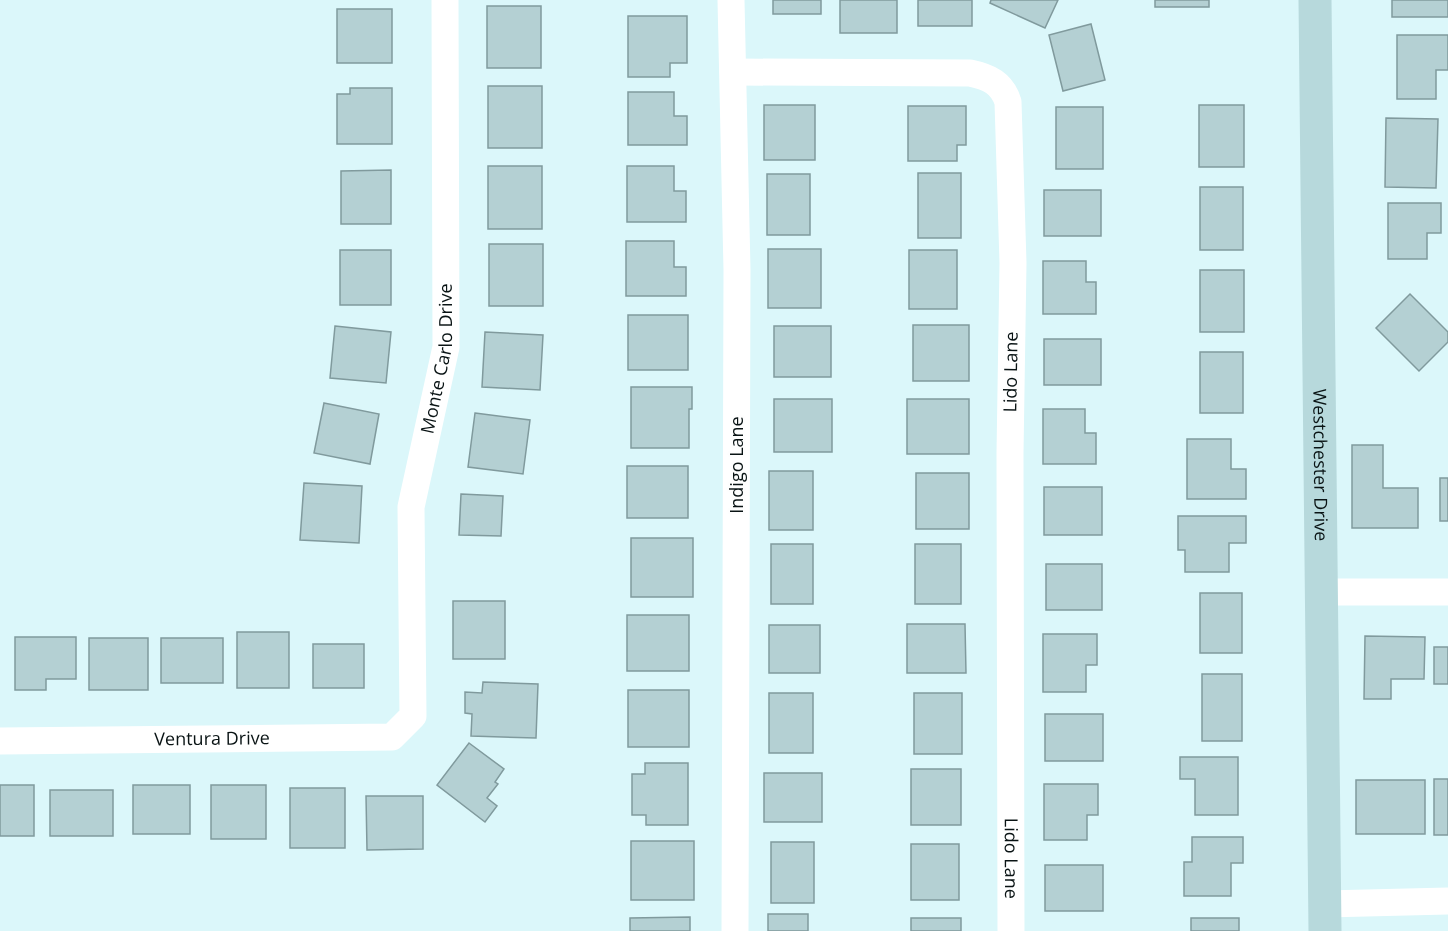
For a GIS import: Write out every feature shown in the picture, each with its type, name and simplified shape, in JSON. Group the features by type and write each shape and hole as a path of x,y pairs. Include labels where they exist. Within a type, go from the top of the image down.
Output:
{"street":[{"name":"Monte Carlo Drive","path":"413,716 411,507 446,348 445,0"},
{"name":"Indigo Lane","path":"731,0 737,270 735,931"},
{"name":"Westchester Drive","path":"1315,0 1325,918"},
{"name":"Lido Lane","path":"733,72 970,73 986,76 1004,90 1006,96 1013,263 1010,453 1011,931"},
{"path":"1320,592 1448,592"},
{"name":"Ventura Drive","path":"0,741 392,737 413,716"},
{"path":"1325,918 1448,901"}],"building":[{"path":"773,0 821,0 821,14 773,14"},
{"path":"840,0 897,0 897,33 840,33"},
{"path":"918,0 972,0 972,26 918,26"},
{"path":"991,0 1058,0 1045,28 990,3"},
{"path":"1155,0 1209,0 1209,7 1155,7"},
{"path":"1392,0 1448,0 1448,17 1392,17"},
{"path":"487,6 541,6 541,68 487,68"},
{"path":"337,9 392,9 392,63 337,63"},
{"path":"628,16 687,16 687,63 670,63 670,77 628,77"},
{"path":"1091,24 1105,80 1063,91 1049,35"},
{"path":"1397,35 1448,35 1448,70 1436,70 1436,99 1397,99"},
{"path":"488,86 542,86 542,148 488,148"},
{"path":"350,88 392,88 392,144 337,144 337,94 350,94"},
{"path":"628,92 674,92 674,116 687,116 687,145 628,145"},
{"path":"764,105 815,105 815,160 764,160"},
{"path":"1199,105 1244,105 1244,167 1199,167"},
{"path":"908,106 966,106 966,145 957,145 957,161 908,161"},
{"path":"1056,107 1103,107 1103,169 1056,169"},
{"path":"1386,118 1438,119 1436,188 1385,187"},
{"path":"488,166 542,166 542,229 488,229"},
{"path":"627,166 674,166 674,191 686,191 686,222 627,222"},
{"path":"391,170 391,224 341,224 341,171"},
{"path":"918,173 961,173 961,238 918,238"},
{"path":"767,174 810,174 810,235 767,235"},
{"path":"1200,187 1243,187 1243,250 1200,250"},
{"path":"1044,190 1101,190 1101,236 1044,236"},
{"path":"1388,203 1441,203 1441,233 1427,233 1427,259 1388,259"},
{"path":"626,241 674,241 674,267 686,267 686,296 626,296"},
{"path":"489,244 543,244 543,306 489,306"},
{"path":"768,249 821,249 821,308 768,308"},
{"path":"340,250 391,250 391,305 340,305"},
{"path":"909,250 957,250 957,309 909,309"},
{"path":"1043,261 1086,261 1086,282 1096,282 1096,314 1043,314"},
{"path":"1200,270 1244,270 1244,332 1200,332"},
{"path":"1410,294 1448,332 1448,342 1419,371 1376,328"},
{"path":"628,315 688,315 688,370 628,370"},
{"path":"913,325 969,325 969,381 913,381"},
{"path":"335,326 391,332 386,383 330,378"},
{"path":"774,326 831,326 831,377 774,377"},
{"path":"485,332 543,335 540,390 482,387"},
{"path":"1044,339 1101,339 1101,385 1044,385"},
{"path":"1200,352 1243,352 1243,413 1200,413"},
{"path":"631,387 692,387 692,409 689,409 689,448 631,448"},
{"path":"774,399 832,399 832,452 774,452"},
{"path":"907,399 969,399 969,454 907,454"},
{"path":"324,403 379,414 370,464 314,453"},
{"path":"1043,409 1085,409 1085,433 1096,433 1096,464 1043,464"},
{"path":"475,413 530,420 523,474 468,467"},
{"path":"1187,439 1231,439 1231,469 1246,469 1246,499 1187,499"},
{"path":"1352,445 1383,445 1383,488 1418,488 1418,528 1352,528"},
{"path":"627,466 688,466 688,518 627,518"},
{"path":"769,471 813,471 813,530 769,530"},
{"path":"916,473 969,473 969,529 916,529"},
{"path":"1440,478 1448,478 1448,521 1440,521"},
{"path":"304,483 362,486 359,543 300,540"},
{"path":"1044,487 1102,487 1102,535 1044,535"},
{"path":"461,494 503,496 501,536 459,535"},
{"path":"1178,516 1246,516 1246,543 1229,543 1229,572 1185,572 1185,550 1178,550"},
{"path":"631,538 693,538 693,597 631,597"},
{"path":"771,544 813,544 813,604 771,604"},
{"path":"915,544 961,544 961,604 915,604"},
{"path":"1046,564 1102,564 1102,610 1046,610"},
{"path":"1200,593 1242,593 1242,653 1200,653"},
{"path":"453,601 505,601 505,659 453,659"},
{"path":"627,615 689,615 689,671 627,671"},
{"path":"907,624 965,624 966,673 907,673"},
{"path":"769,625 820,625 820,673 769,673"},
{"path":"237,632 289,632 289,688 237,688"},
{"path":"1043,634 1097,634 1097,665 1086,665 1086,692 1043,692"},
{"path":"1365,636 1425,637 1424,679 1391,679 1391,699 1364,699"},
{"path":"15,637 76,637 76,679 46,679 46,690 15,690"},
{"path":"89,638 148,638 148,690 89,690"},
{"path":"161,638 223,638 223,683 161,683"},
{"path":"313,644 364,644 364,688 313,688"},
{"path":"1434,647 1448,647 1448,684 1434,684"},
{"path":"1202,674 1242,674 1242,741 1202,741"},
{"path":"483,682 538,684 536,738 471,736 472,714 465,713 465,692 482,693"},
{"path":"628,690 689,690 689,747 628,747"},
{"path":"769,693 813,693 813,753 769,753"},
{"path":"914,693 962,693 962,754 914,754"},
{"path":"1045,714 1103,714 1103,761 1045,761"},
{"path":"469,743 504,769 495,782 498,784 487,798 497,806 485,822 437,785"},
{"path":"1180,757 1238,757 1238,815 1195,815 1195,779 1180,779"},
{"path":"645,763 688,763 688,825 646,825 646,815 632,815 632,774 645,774"},
{"path":"911,769 961,769 961,825 911,825"},
{"path":"764,773 822,773 822,822 764,822"},
{"path":"1434,779 1448,779 1448,835 1434,835"},
{"path":"1356,780 1425,780 1425,834 1356,834"},
{"path":"1044,784 1098,784 1098,815 1087,815 1087,840 1044,840"},
{"path":"0,785 34,785 34,836 0,836"},
{"path":"133,785 190,785 190,834 133,834"},
{"path":"211,785 266,785 266,839 211,839"},
{"path":"290,788 345,788 345,848 290,848"},
{"path":"50,790 113,790 113,836 50,836"},
{"path":"366,796 423,796 423,849 367,850"},
{"path":"1192,837 1243,837 1243,863 1231,863 1231,896 1184,896 1184,862 1192,862"},
{"path":"631,841 694,841 694,900 631,900"},
{"path":"771,842 814,842 814,903 771,903"},
{"path":"911,844 959,844 959,900 911,900"},
{"path":"1045,865 1103,865 1103,911 1045,911"},
{"path":"768,914 808,914 808,931 768,931"},
{"path":"690,917 690,931 630,931 630,918"},
{"path":"911,918 961,918 961,931 911,931"},
{"path":"1191,918 1239,918 1239,931 1191,931"}]}
